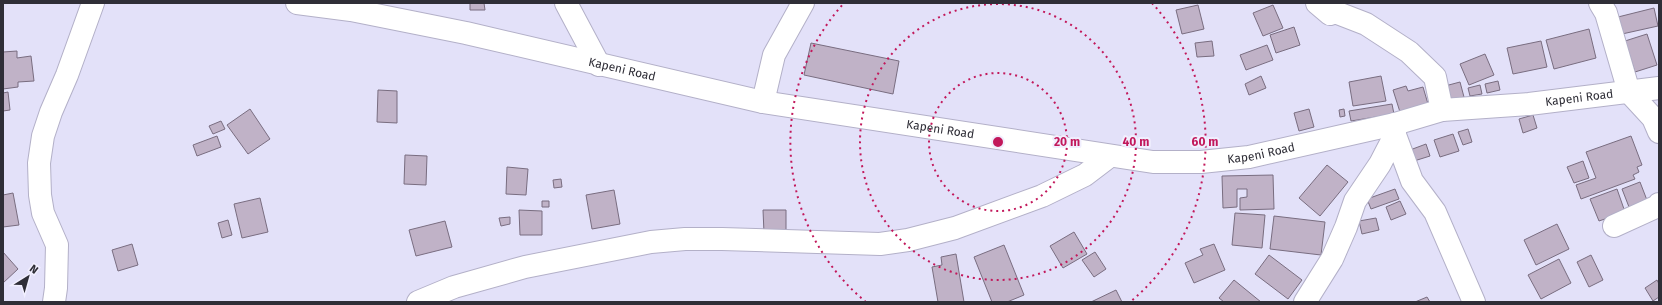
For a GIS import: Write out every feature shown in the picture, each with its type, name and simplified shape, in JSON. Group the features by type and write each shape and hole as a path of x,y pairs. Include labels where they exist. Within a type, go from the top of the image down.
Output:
{"street":[{"path":"54,302 56,288 57,245 42,207 40,195 40,163 43,136 93,3"},
{"name":"Kapeni Road","path":"297,3 351,6 763,102 1153,162 1201,162 1249,157 1395,130 1442,110 1529,104 1659,88"},
{"path":"566,3 599,65"},
{"path":"763,102 774,55 803,3"},
{"path":"1317,3 1330,14 1335,12 1366,24 1409,52 1435,78 1442,110"},
{"path":"1600,3 1606,13 1629,92 1653,118 1659,132"},
{"path":"1305,302 1332,259 1346,228 1355,201 1380,164 1395,130"},
{"path":"1395,130 1412,181 1435,212 1474,302"},
{"path":"418,302 454,287 526,267 651,242 722,239 880,244 908,240 955,228 1042,196 1085,175 1110,156"},
{"path":"1614,226 1658,206 1659,204"}],"building":[{"path":"470,3 484,3 485,10 470,10"},
{"path":"1198,5 1204,29 1182,34 1176,10"},
{"path":"1273,5 1283,28 1263,36 1253,13"},
{"path":"1654,8 1658,26 1622,34 1618,17"},
{"path":"1294,27 1300,45 1276,53 1270,35"},
{"path":"1589,29 1596,58 1554,69 1546,40"},
{"path":"1647,34 1657,65 1635,72 1625,41"},
{"path":"1212,41 1214,56 1197,57 1195,43"},
{"path":"1541,41 1547,67 1513,74 1507,48"},
{"path":"811,43 899,61 893,94 804,75"},
{"path":"1267,45 1273,60 1246,70 1240,55"},
{"path":"17,51 17,58 31,56 34,81 18,82 18,87 3,89 3,52"},
{"path":"1485,54 1494,75 1469,85 1460,64"},
{"path":"1261,76 1266,88 1249,95 1245,84"},
{"path":"1381,76 1386,101 1353,106 1349,82"},
{"path":"1498,81 1500,90 1487,93 1485,84"},
{"path":"1460,82 1464,97 1448,101 1445,86"},
{"path":"1480,85 1482,94 1470,96 1468,88"},
{"path":"1406,86 1408,91 1423,87 1428,104 1400,112 1393,90"},
{"path":"378,90 397,91 397,123 377,122"},
{"path":"8,92 10,110 3,111 3,93"},
{"path":"1392,104 1394,114 1351,121 1349,111"},
{"path":"250,109 270,139 248,154 227,125"},
{"path":"1309,109 1314,127 1299,131 1294,113"},
{"path":"1344,109 1345,116 1340,117 1339,110"},
{"path":"1533,115 1537,128 1523,133 1519,119"},
{"path":"221,121 225,129 213,134 209,126"},
{"path":"1468,129 1472,142 1463,145 1458,132"},
{"path":"1453,134 1459,151 1440,157 1434,140"},
{"path":"217,136 221,147 197,156 193,145"},
{"path":"1631,136 1642,165 1637,167 1639,172 1633,175 1635,179 1581,199 1576,185 1596,178 1586,152"},
{"path":"1426,144 1430,156 1414,161 1410,150"},
{"path":"405,155 427,156 426,185 404,184"},
{"path":"1583,161 1589,178 1574,183 1567,167"},
{"path":"1327,165 1348,182 1320,216 1299,198"},
{"path":"507,167 528,169 526,195 506,194"},
{"path":"1273,175 1274,209 1240,210 1240,198 1247,197 1247,189 1237,189 1237,207 1223,208 1222,176"},
{"path":"561,179 562,187 554,188 553,180"},
{"path":"1640,182 1650,208 1629,207 1622,189"},
{"path":"1395,189 1399,199 1371,209 1367,199"},
{"path":"1617,189 1625,212 1599,221 1590,199"},
{"path":"614,190 620,224 592,229 586,195"},
{"path":"13,193 19,225 3,227 3,195"},
{"path":"260,198 268,232 242,238 234,204"},
{"path":"542,201 549,201 549,207 542,207"},
{"path":"1400,201 1406,214 1391,220 1386,207"},
{"path":"519,210 542,211 542,235 520,235"},
{"path":"763,210 786,210 786,233 764,233"},
{"path":"1235,213 1265,215 1262,248 1232,245"},
{"path":"1274,216 1325,222 1321,255 1270,249"},
{"path":"510,217 510,224 501,226 499,218"},
{"path":"1376,218 1379,230 1362,234 1359,221"},
{"path":"228,220 232,235 222,238 218,223"},
{"path":"445,221 452,247 416,256 409,230"},
{"path":"1557,224 1569,249 1536,265 1524,240"},
{"path":"1074,232 1087,254 1063,268 1050,246"},
{"path":"132,244 138,265 118,271 112,250"},
{"path":"1214,244 1225,270 1194,283 1185,263 1203,255 1200,249"},
{"path":"1004,245 1024,295 1007,302 992,302 974,257"},
{"path":"3,252 18,269 3,283"},
{"path":"1095,252 1106,269 1094,277 1082,260"},
{"path":"956,254 964,302 938,302 932,267 942,265 941,257"},
{"path":"1269,255 1302,280 1288,299 1255,274"},
{"path":"1591,255 1603,280 1589,287 1577,262"},
{"path":"1559,259 1571,283 1541,299 1528,275"},
{"path":"1234,280 1261,302 1224,302 1219,298"},
{"path":"1657,280 1659,284 1659,297 1653,301 1645,288"},
{"path":"1116,290 1122,302 1091,302"},
{"path":"1427,297 1430,302 1415,302"}]}
